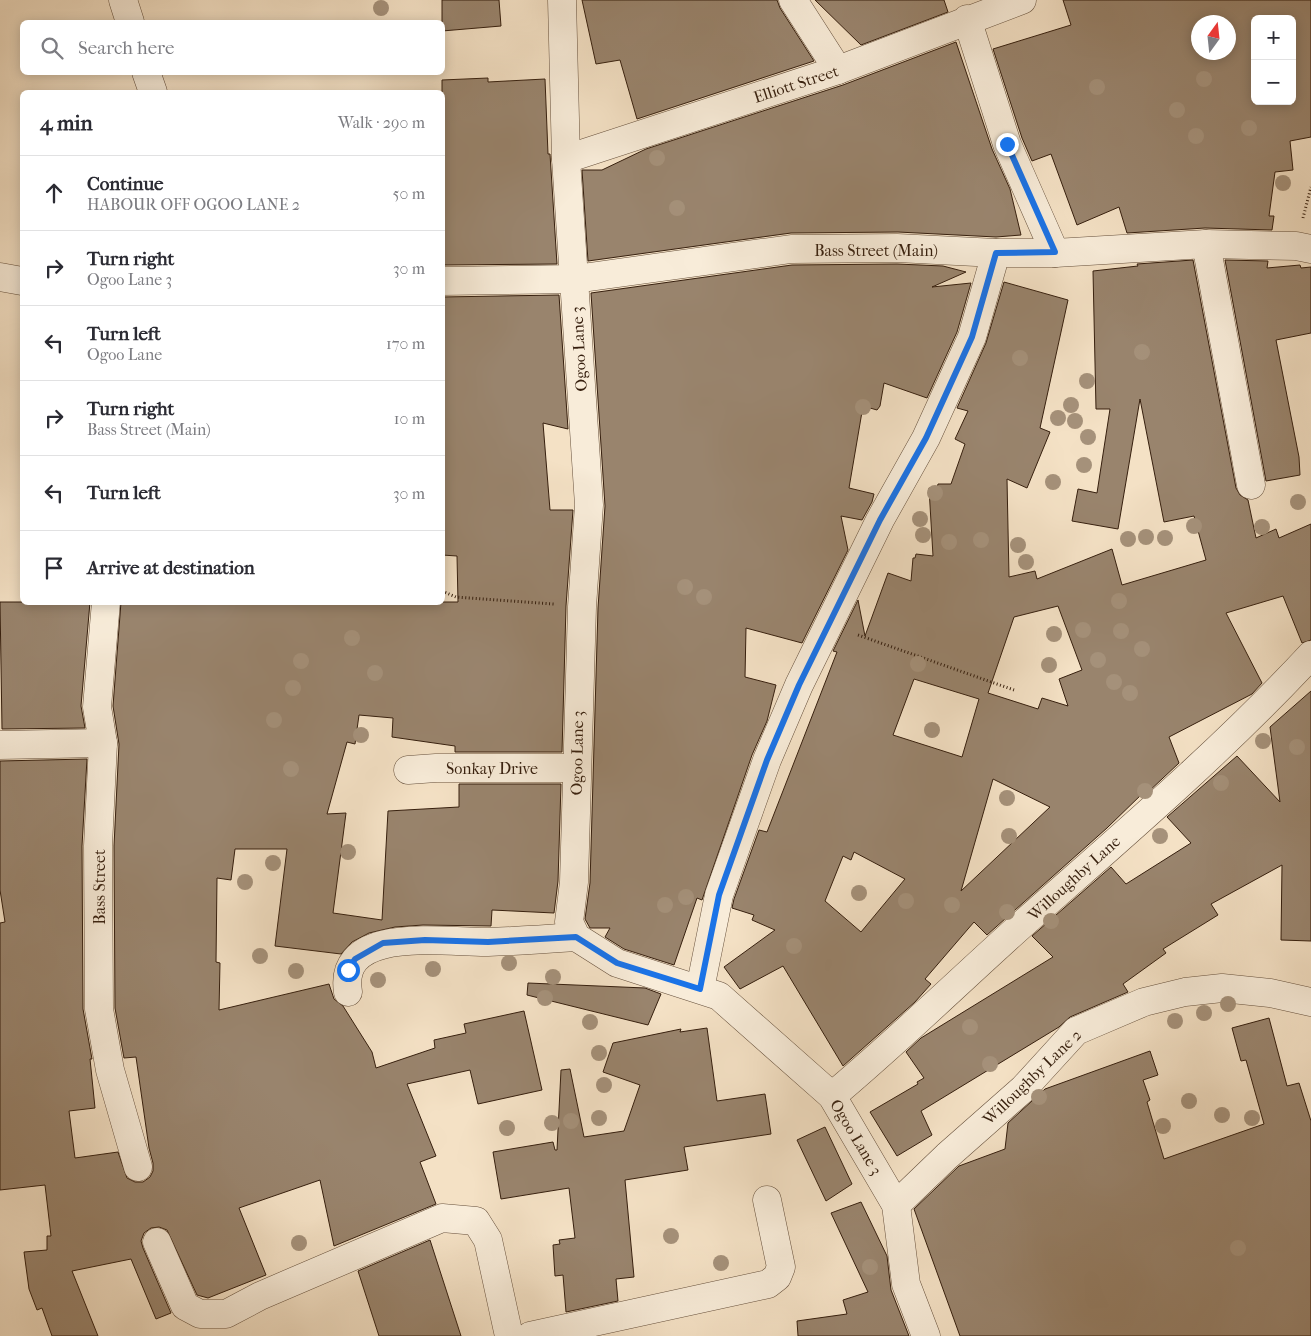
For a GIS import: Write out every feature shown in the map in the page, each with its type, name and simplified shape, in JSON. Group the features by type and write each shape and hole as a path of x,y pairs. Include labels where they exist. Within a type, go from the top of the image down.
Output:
{"street":[{"path":"123,0 129,20"},
{"name":"Ogoo Lane 3","path":"562,0 566,159 589,505 582,607 575,768 574,863 569,922 576,937 617,963 719,996 832,1096 896,1205 906,1284 926,1336"},
{"path":"793,0 838,70"},
{"name":"Elliott Street","path":"566,159 838,70 967,19 1022,0"},
{"path":"967,19 1007,144 1055,252"},
{"path":"147,75 152,90"},
{"path":"1206,244 1251,485"},
{"name":"Bass Street (Main)","path":"445,281 575,279 790,249 897,248 996,253 1055,252 1206,244 1296,246 1311,249"},
{"path":"700,989 722,886 767,760 799,685 880,520 926,438 972,337 996,253"},
{"path":"0,277 20,281"},
{"name":"Bass Street","path":"106,605 96,707 103,743 98,846 99,1009 110,1070 138,1167"},
{"name":"Willoughby Lane","path":"832,1096 1170,792 1311,655"},
{"path":"0,745 103,743"},
{"name":"Sonkay Drive","path":"408,770 436,768 575,768"},
{"path":"348,992 346,978 355,959 383,943 425,940 488,942 576,937"},
{"name":"Willoughby Lane 2","path":"896,1205 946,1156 1023,1089 1076,1031 1144,1002 1185,992 1222,988 1270,994 1311,1002"},
{"path":"530,1336 768,1284 777,1277 780,1267 767,1200"},
{"path":"157,1242 185,1306 200,1314 226,1314 260,1296 442,1218 476,1221 488,1240 509,1336"}],"path":[{"path":"445,592 456,597 582,607"},
{"path":"829,625 1014,690"}],"building":[{"path":"442,0 499,0 501,26 445,31 445,20 442,20"},
{"path":"582,0 777,0 780,8 814,61 637,119 620,60 596,64"},
{"path":"815,0 944,0 948,12 861,45"},
{"path":"1063,0 1311,0 1311,137 1290,141 1293,170 1275,172 1269,216 1274,216 1272,230 1205,228 1127,233 1119,207 1077,225 1051,154 1032,161 1022,138 993,49 1071,25"},
{"path":"956,42 992,149 1010,189 1021,235 996,237 898,232 791,233 588,261 582,170 602,170 646,149 843,85"},
{"path":"488,78 488,82 545,79 548,154 550,154 557,264 445,265 445,90 442,90 442,80"},
{"path":"1193,260 1236,488 1240,495 1248,500 1256,538 1276,529 1279,538 1311,524 1311,640 1302,643 1283,596 1226,613 1262,683 1252,694 1169,737 1179,763 1146,794 1144,792 1107,828 987,935 974,922 925,979 931,984 915,1002 843,1066 783,966 740,989 724,967 775,930 752,920 754,915 732,908 759,830 767,832 837,652 833,651 858,600 865,636 888,573 911,581 913,558 915,558 916,554 933,556 929,488 937,488 938,484 951,484 965,444 955,439 968,411 957,408 986,343 1004,282 1068,300 1040,428 1050,432 1027,488 1007,479 1009,577 1035,571 1037,579 1112,549 1122,585 1206,560 1194,516 1164,522 1140,399 1118,529 1072,521 1078,489 1097,493 1110,409 1096,409 1093,271 1138,266 1137,264","holes":["1058,606 1082,670 1059,679 1068,706 1042,698 1038,709 988,693 1014,617","914,679 979,699 962,757 893,735","993,779 1050,807 961,891","854,852 905,879 861,932 825,901 843,856 851,860"]},
{"path":"1225,260 1268,261 1267,268 1300,265 1301,268 1311,267 1311,333 1276,340 1299,457 1300,475 1266,481"},
{"path":"897,264 943,266 966,272 932,287 971,283 957,332 927,398 884,383 880,406 877,410 863,406 849,488 874,494 872,502 862,520 841,516 848,550 802,643 746,628 745,677 776,685 767,721 752,755 702,900 697,898 674,965 624,949 605,937 610,928 590,928 585,919 590,883 598,608 605,506 591,293 792,265"},
{"path":"559,295 568,429 543,423 550,510 573,510 566,606 562,752 455,752 455,746 392,737 393,718 359,715 355,744 347,742 327,814 346,813 333,913 382,920 388,811 459,807 459,784 561,784 558,881 554,913 492,910 491,926 423,925 395,927 369,933 352,942 341,954 275,946 287,849 235,849 231,880 217,878 216,962 220,963 219,1010 329,984 334,999 343,1006 372,1052 376,1068 435,1048 434,1040 466,1033 464,1024 524,1011 542,1090 478,1104 470,1070 407,1084 436,1156 420,1162 436,1204 334,1246 320,1180 239,1208 266,1275 208,1298 197,1295 167,1230 159,1227 151,1228 144,1233 141,1241 171,1313 156,1319 131,1259 72,1271 98,1336 52,1336 42,1308 37,1310 29,1289 24,1252 47,1250 47,1236 51,1236 45,1185 0,1190 0,923 5,922 0,890 0,761 87,759 82,846 83,1009 92,1059 90,1059 95,1108 69,1111 75,1158 118,1152 127,1178 135,1182 143,1182 150,1177 153,1171 153,1163 149,1148 136,1057 124,1058 115,1008 114,846 119,744 113,706 121,605 445,605 445,602 458,602 457,556 445,555 445,297"},
{"path":"0,602 20,602 20,605 90,605 81,706 85,728 2,729"},
{"path":"1311,691 1311,941 1281,940 1282,865 1211,904 1218,915 1163,949 1166,953 1123,984 1128,992 1070,1017 1059,1027 921,1111 932,1135 897,1156 870,1112 918,1084 917,1082 924,1078 906,1052 921,1038 1053,957 1032,936 1111,867 1126,884 1191,843 1167,817 1237,756 1280,802 1270,727"},
{"path":"528,983 645,988 661,994 648,1025 527,995"},
{"path":"1269,1018 1287,1086 1299,1083 1311,1121 1311,1336 960,1336 914,1209 959,1166 1005,1149 1008,1123 1045,1089 1150,1051 1158,1075 1143,1080 1150,1100 1147,1102 1164,1159 1264,1124 1246,1060 1241,1061 1232,1028"},
{"path":"707,1028 717,1101 765,1094 771,1134 684,1147 688,1170 625,1180 634,1277 616,1279 618,1301 566,1312 563,1275 555,1276 553,1245 560,1244 559,1240 575,1238 569,1188 501,1199 493,1152 553,1142 555,1150 557,1150 561,1070 570,1069 584,1137 624,1131 640,1085 603,1072 613,1043 681,1029 680,1032"},
{"path":"825,1127 852,1184 826,1201 797,1140"},
{"path":"861,1202 887,1256 891,1290 909,1336 798,1336 797,1321 847,1314 843,1300 868,1292 831,1213"},
{"path":"430,1240 461,1336 379,1336 358,1271"}],"route":[{"path":"348,970 355,959 383,943 425,940 488,942 576,937 603,956 617,963 700,989 719,895 767,760 799,685 880,520 926,438 972,337 996,253 1055,252 1007,144"}]}
